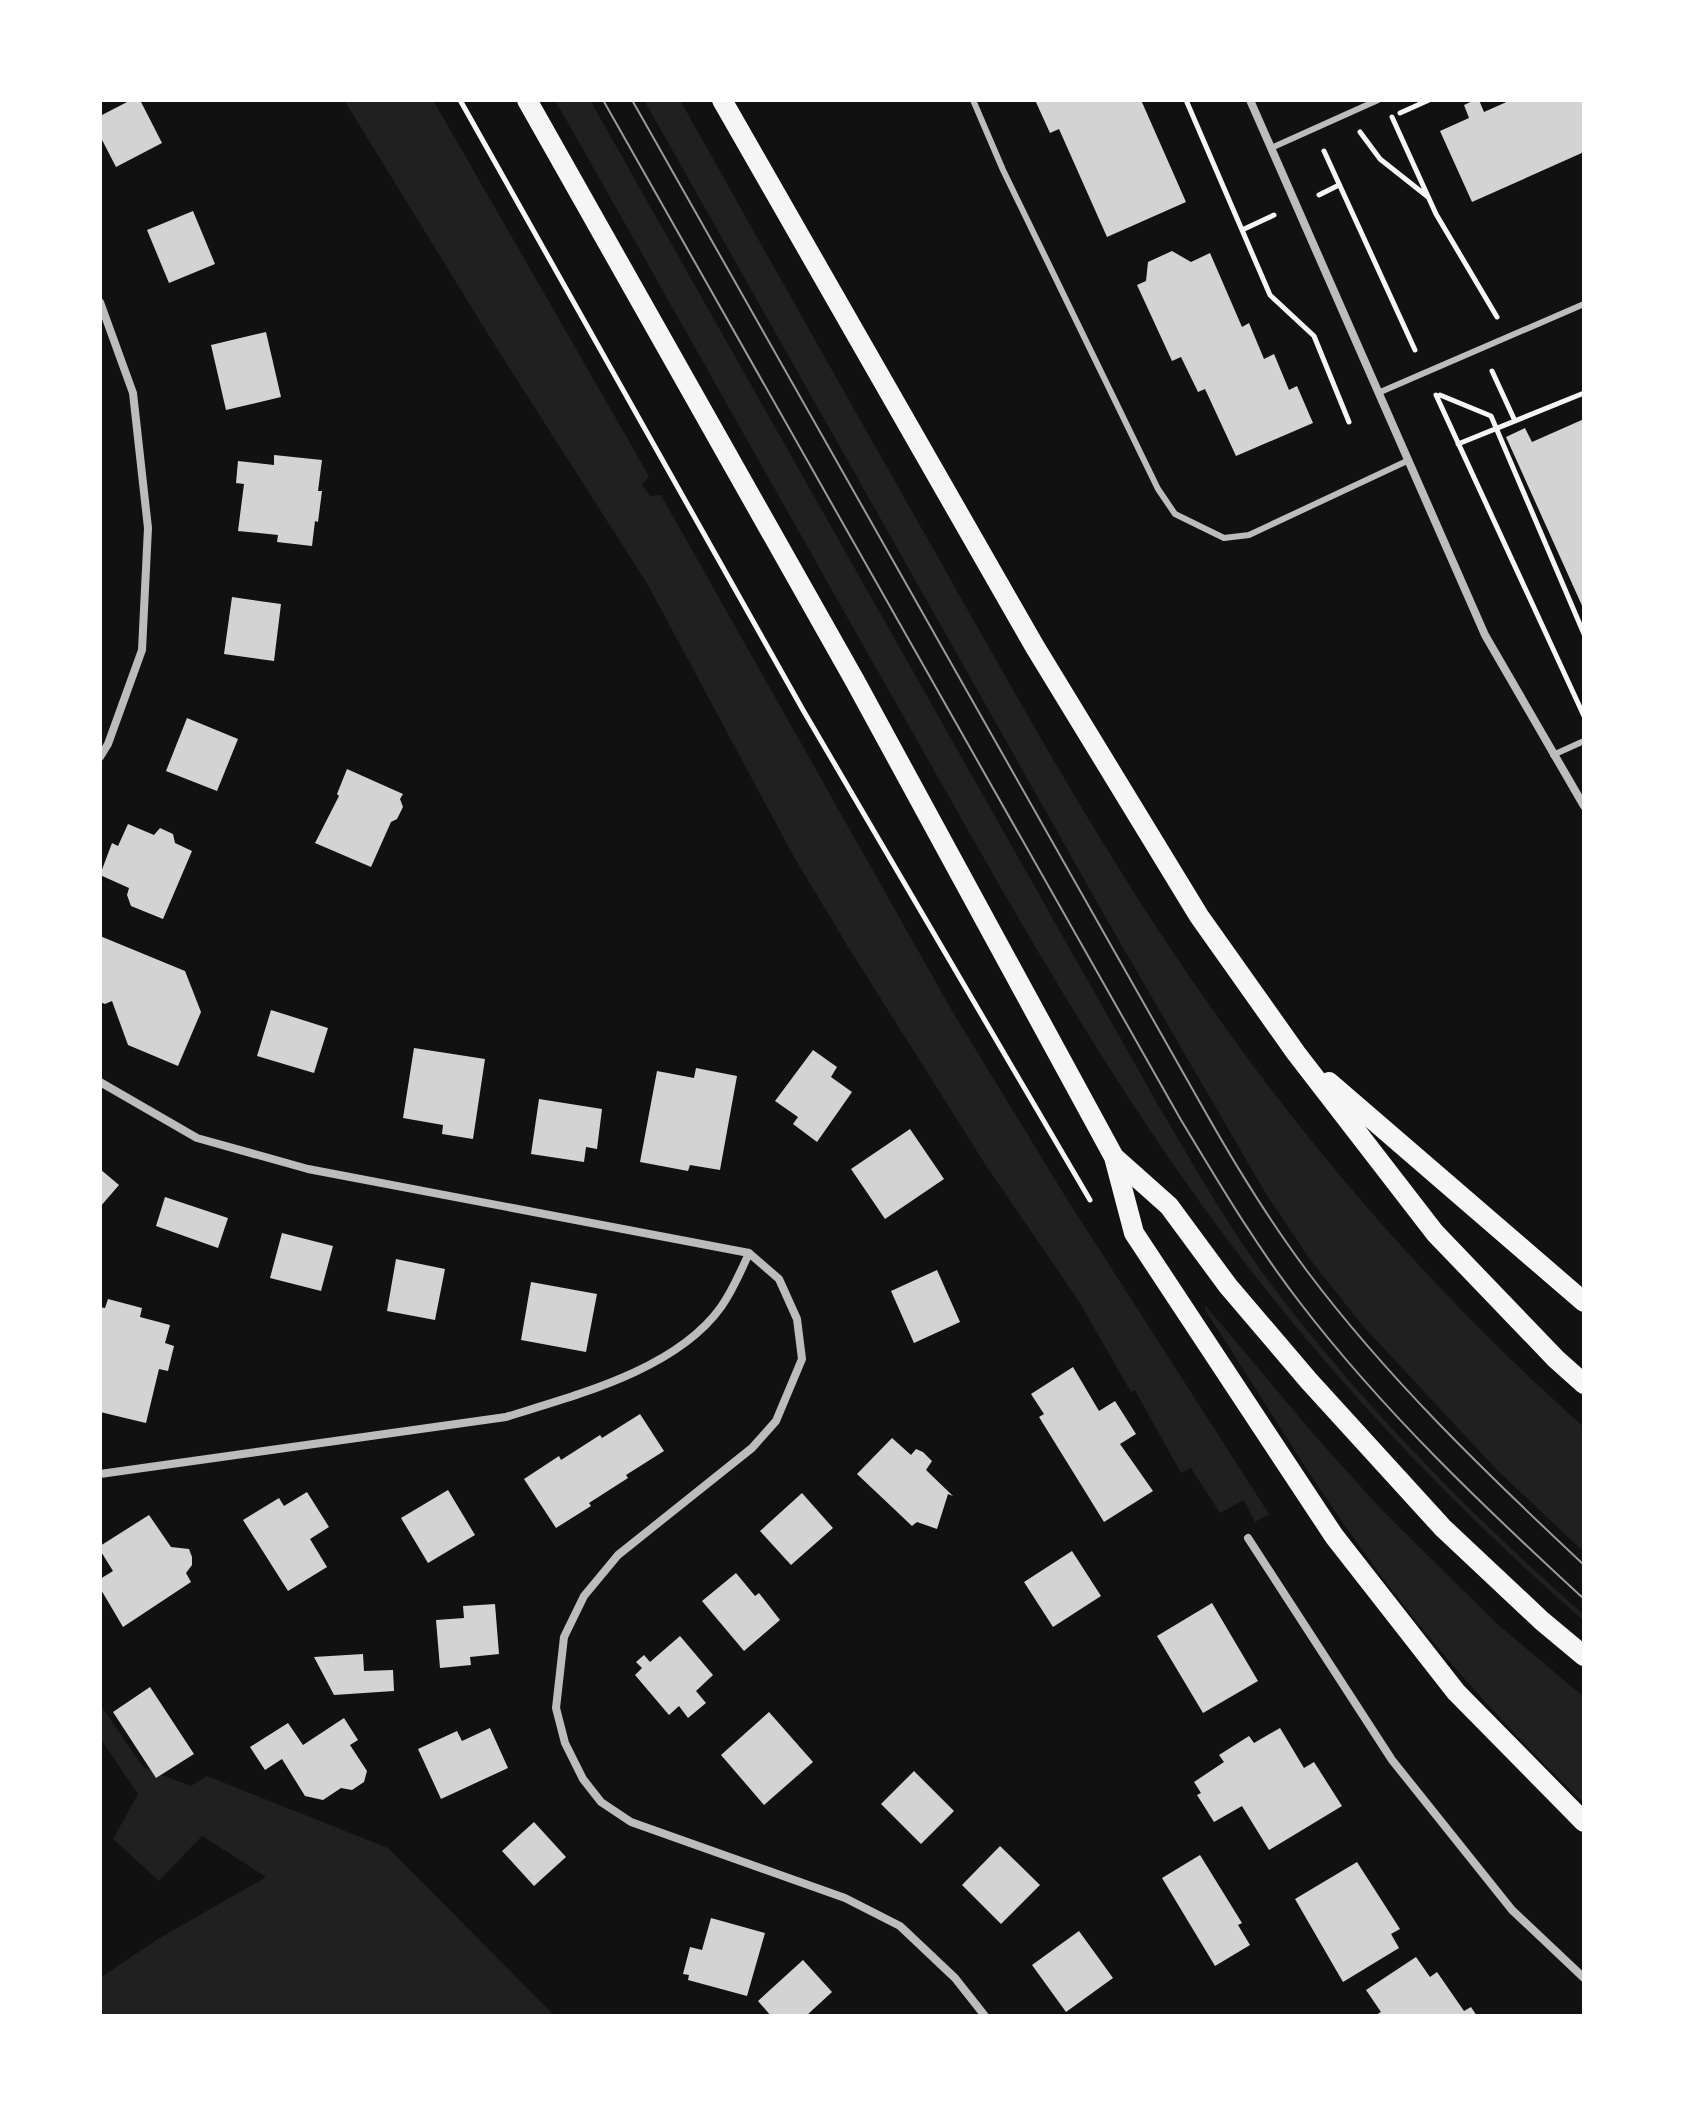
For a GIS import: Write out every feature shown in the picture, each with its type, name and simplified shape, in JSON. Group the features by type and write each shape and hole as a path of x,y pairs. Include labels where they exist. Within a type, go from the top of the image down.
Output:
{"main road":[{"path":"527,100 855,681 1114,1157 1134,1233 1334,1536 1456,1692 1584,1822"},
{"path":"722,100 1035,647 1199,916 1296,1053 1435,1233 1584,1384"},
{"path":"1296,1053 1584,1302"},
{"path":"1114,1157 1169,1206 1238,1298 1443,1528 1584,1656"}],"street":[{"path":"1250,100 1485,635 1584,806"},
{"path":"100,302 133,393 148,528 142,650 108,744 100,757"},
{"path":"100,1082 197,1138 308,1169 749,1253 779,1279 797,1319 802,1359 789,1393 776,1421 752,1448 618,1555 584,1596 564,1637 559,1675 556,1708 565,1743 583,1779 601,1802 631,1822 845,1898 900,1926 955,1978 985,2016"},
{"path":"100,1474 506,1417 569,1397 636,1373 686,1341 720,1309 749,1253"},
{"path":"1248,1538 1392,1760 1512,1910 1584,1978"}],"lane":[{"path":"973,100 1003,170 1158,489 1175,514 1224,538 1249,535 1407,461"},
{"path":"1271,148 1378,100"},
{"path":"1377,393 1584,304"},
{"path":"1553,755 1584,741"}],"path":[{"path":"460,100 803,710 1080,1185"},
{"path":"1186,100 1270,295 1314,336 1349,422"},
{"path":"1392,116 1428,197 1508,337"},
{"path":"1359,131 1380,159 1428,197"},
{"path":"1315,197 1339,185"},
{"path":"1242,230 1279,213"},
{"path":"1501,391 1515,421"},
{"path":"1435,393 1491,416 1584,634"},
{"path":"1458,444 1584,393"}],"shaded area":[{"path":"344,100 433,100 649,476 642,485 650,496 661,495 951,1009 1065,1196 1269,1514 1255,1522 1244,1500 1220,1513 1191,1468 1181,1473 1135,1390 1131,1392 1080,1303 985,1164 847,945 794,857 648,585"},
{"path":"555,100 590,100 1157,1103 1242,1243 1309,1332 1382,1418 1501,1539 1584,1615 1584,1621 1486,1532 1349,1389 1264,1287 1176,1169 1131,1102 1004,894"},
{"path":"644,100 680,100 1058,767 1194,983 1281,1102 1376,1217 1477,1326 1584,1427 1584,1552 1498,1471 1363,1326 1309,1258 1266,1194 1110,925"},
{"path":"1205,1305 1379,1507 1496,1623 1584,1697 1584,1803 1522,1742 1407,1610 1335,1512 1205,1310"},
{"path":"100,1704 143,1767 151,1770 156,1778 162,1775 191,1786 207,1776 388,1848 555,2016 100,2016 100,1978 158,1939 266,1877 202,1836 159,1881 113,1839 138,1794 100,1738"}],"building":[{"path":"131,100 140,100 162,143 116,167 100,136 100,116"},
{"path":"1035,100 1141,100 1186,202 1107,237 1059,129 1050,133"},
{"path":"1479,100 1484,112 1511,100 1584,100 1584,152 1472,202 1440,131 1469,118 1464,105"},
{"path":"193,211 215,264 169,283 147,230"},
{"path":"1172,251 1191,262 1210,253 1242,327 1249,323 1264,359 1274,354 1289,390 1297,386 1313,423 1236,456 1205,389 1198,392 1181,357 1172,361 1137,285 1146,281 1148,262"},
{"path":"266,332 281,397 226,410 211,345"},
{"path":"1584,419 1584,610 1506,437 1525,428 1532,442"},
{"path":"274,455 322,460 318,491 322,491 312,546 277,542 278,535 238,531 244,484 236,483 238,461 274,465"},
{"path":"232,597 281,604 274,661 224,654"},
{"path":"187,718 238,739 217,791 166,771"},
{"path":"347,769 403,794 400,799 403,807 397,819 391,822 371,867 315,843 339,796 337,794"},
{"path":"128,824 154,835 160,828 173,834 175,843 192,851 163,919 131,906 127,895 129,888 100,875 112,843 118,846"},
{"path":"100,936 185,971 201,1012 178,1066 128,1045 112,1001 105,1004 100,1002"},
{"path":"271,1010 328,1028 314,1073 257,1056"},
{"path":"414,1048 485,1059 473,1139 442,1134 443,1125 403,1118"},
{"path":"813,1050 837,1067 831,1077 852,1092 817,1142 793,1124 798,1117 775,1101"},
{"path":"696,1068 737,1076 720,1170 690,1165 688,1171 640,1162 657,1071 694,1078"},
{"path":"539,1099 602,1109 597,1149 586,1147 584,1162 531,1154"},
{"path":"910,1129 944,1179 885,1219 851,1169"},
{"path":"100,1169 119,1185 100,1207"},
{"path":"165,1197 228,1218 218,1248 156,1226"},
{"path":"282,1233 333,1246 321,1291 270,1278"},
{"path":"396,1259 445,1269 435,1320 387,1311"},
{"path":"937,1270 960,1322 914,1343 891,1291"},
{"path":"531,1282 597,1294 586,1352 521,1340"},
{"path":"108,1299 142,1308 140,1317 170,1325 165,1343 174,1346 168,1371 159,1369 146,1423 100,1412 100,1307 105,1308"},
{"path":"1073,1367 1099,1411 1115,1401 1136,1434 1120,1444 1153,1491 1104,1522 1039,1417 1044,1414 1031,1394"},
{"path":"640,1414 664,1451 626,1475 628,1478 556,1528 524,1479 559,1456 561,1460"},
{"path":"892,1438 911,1455 916,1449 923,1452 932,1461 926,1470 953,1496 948,1494 937,1529 917,1522 912,1526 857,1474"},
{"path":"448,1490 475,1535 428,1563 401,1518"},
{"path":"307,1492 329,1527 310,1539 327,1567 288,1591 243,1520 279,1498 284,1506"},
{"path":"802,1493 833,1528 791,1565 760,1531"},
{"path":"149,1515 171,1547 189,1549 192,1565 186,1573 191,1582 123,1627 100,1588 100,1579 113,1571 100,1546"},
{"path":"1072,1551 1101,1596 1053,1627 1024,1582"},
{"path":"736,1573 755,1596 759,1593 780,1620 744,1651 702,1601"},
{"path":"1212,1603 1258,1681 1203,1713 1157,1636"},
{"path":"495,1604 499,1654 470,1657 471,1665 440,1668 436,1620 464,1618 463,1606"},
{"path":"680,1636 713,1675 696,1691 706,1703 688,1718 679,1706 669,1715 635,1675 642,1668 636,1662 644,1655 650,1662"},
{"path":"363,1654 364,1671 393,1670 394,1691 334,1695 314,1657"},
{"path":"150,1687 194,1754 156,1778 113,1712"},
{"path":"769,1712 813,1762 764,1805 721,1755"},
{"path":"344,1718 358,1740 350,1745 367,1771 364,1782 352,1790 341,1788 323,1800 305,1796 282,1759 265,1770 250,1747 288,1723 303,1745"},
{"path":"490,1728 508,1768 441,1799 418,1749 457,1731 462,1741"},
{"path":"1280,1728 1304,1768 1314,1762 1342,1806 1269,1850 1242,1806 1214,1822 1197,1795 1201,1793 1194,1782 1224,1762 1219,1755 1249,1736 1254,1743"},
{"path":"914,1771 954,1811 921,1844 881,1804"},
{"path":"534,1822 566,1857 534,1886 502,1851"},
{"path":"1000,1846 1040,1885 1001,1924 962,1885"},
{"path":"1200,1855 1242,1923 1238,1925 1250,1945 1215,1966 1162,1878"},
{"path":"1357,1862 1400,1929 1391,1934 1399,1948 1343,1982 1295,1899"},
{"path":"711,1918 765,1933 747,1996 688,1980 689,1975 683,1974 690,1947 702,1950"},
{"path":"1079,1931 1113,1978 1066,2012 1032,1965"},
{"path":"1416,1957 1430,1977 1437,1972 1464,2011 1471,2007 1477,2016 1374,2016 1381,2012 1366,1990"},
{"path":"803,1960 832,1992 806,2016 771,2016 758,2001"}],"tram line":[{"path":"603,100 1181,1120 1253,1237 1284,1282 1366,1383 1472,1494 1584,1599"},
{"path":"632,100 1214,1127 1265,1211 1338,1311 1404,1387 1584,1565"}]}
